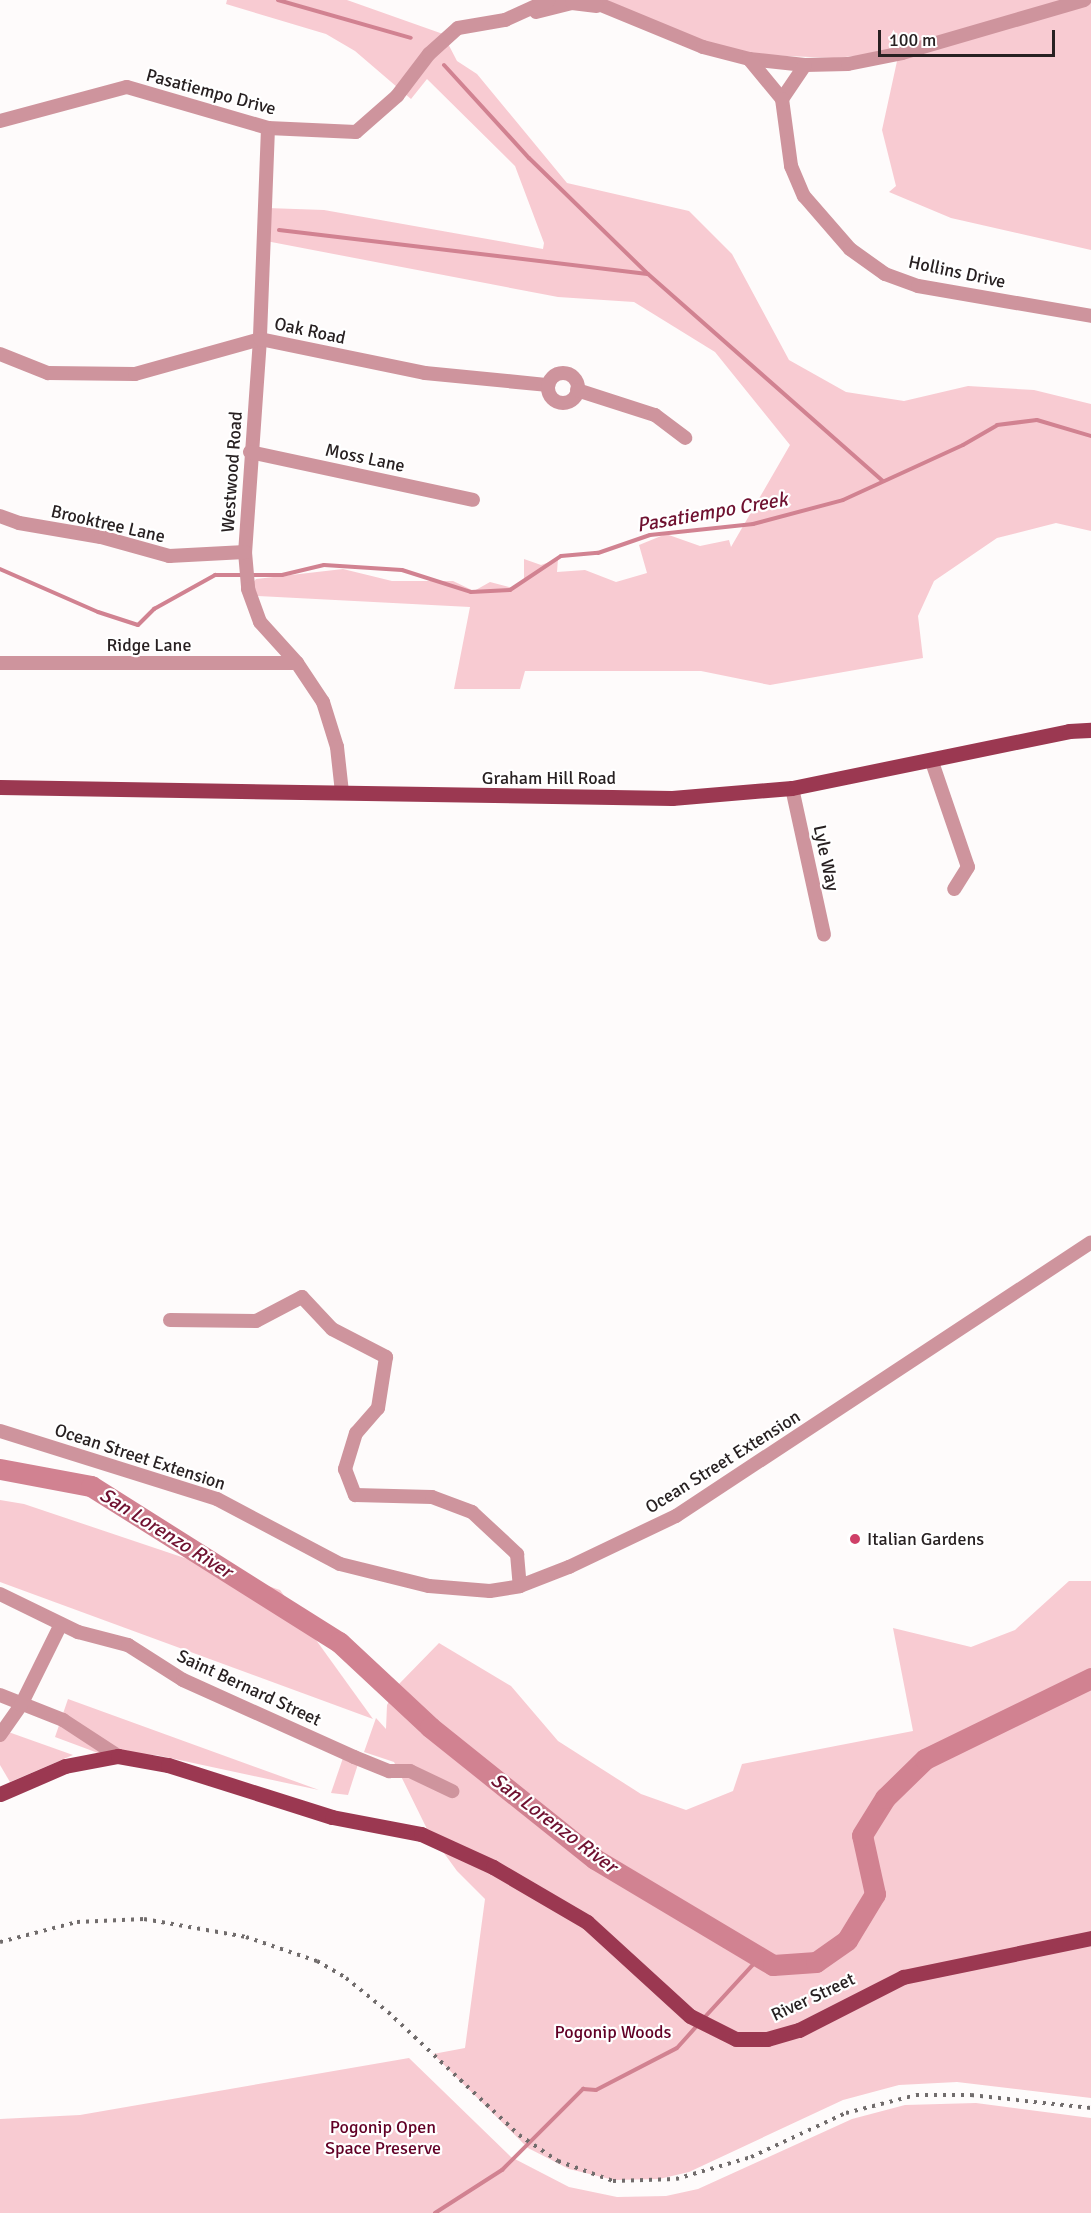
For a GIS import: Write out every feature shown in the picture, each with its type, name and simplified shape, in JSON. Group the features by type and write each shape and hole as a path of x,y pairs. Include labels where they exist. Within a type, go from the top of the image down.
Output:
{"main road":[{"name":"Graham Hill Road","path":"0,787 672,798 792,788 932,762 1069,731 1091,730"},
{"path":"0,1794 65,1766 118,1756"},
{"name":"River Street","path":"118,1756 168,1765 332,1817 421,1834 493,1868 603,1934 690,2016 736,2039 782,2036 903,1977 1091,1938"}],"street":[{"path":"505,20 526,0"},
{"name":"Pasatiempo Drive","path":"0,122 127,87 268,128 356,132 397,96 429,54 458,28 505,20 549,0"},
{"path":"589,0 703,48 749,59 805,65 848,64 902,53 1084,0"},
{"path":"505,20 572,3 606,7"},
{"path":"749,59 782,99 805,65"},
{"name":"Hollins Drive","path":"782,99 791,166 804,196 849,249 885,274 918,286 1091,316"},
{"name":"Westwood Road","path":"268,128 260,339 250,452 246,559 248,589 260,622 297,663 323,702 337,747 342,792"},
{"name":"Oak Road","path":"0,354 48,373 135,374 260,339 425,373 548,385 553,376 563,373 576,380 577,390 655,415 685,438"},
{"path":"548,385 549,394 560,403 573,399 577,390"},
{"name":"Moss Lane","path":"250,452 473,500"},
{"name":"Brooktree Lane","path":"0,516 19,523 101,537 169,556 246,559"},
{"name":"Ridge Lane","path":"0,663 297,663"},
{"path":"932,762 968,867 954,889"},
{"name":"Lyle Way","path":"792,788 824,935"},
{"name":"Ocean Street Extension","path":"0,1431 217,1499 340,1564 429,1586 490,1591 520,1586 569,1567 676,1516 1091,1242"},
{"path":"170,1320 256,1322 302,1297 332,1329 386,1357 378,1408 356,1433 345,1469 355,1496 432,1497 472,1512 517,1554 520,1586"},
{"name":"Saint Bernard Street","path":"0,1594 61,1624 128,1645 183,1680 354,1757 389,1771 410,1771 452,1791"},
{"path":"0,1735 21,1705 61,1624"},
{"path":"0,1695 63,1720 118,1756"}],"green space":[{"path":"227,0 347,0 443,34 457,61 477,74 567,183 689,211 732,254 789,360 846,392 904,401 968,386 1034,390 1091,404 1091,531 1056,523 997,538 934,581 918,616 923,658 770,685 701,671 525,671 520,689 454,689 470,607 258,596 248,589 256,579 343,569 392,581 453,581 474,591 490,582 513,588 524,581 524,559 541,565 558,559 557,572 585,570 616,582 647,573 639,545 666,534 700,546 729,540 731,547 790,445 715,352 634,302 558,297 266,241 267,208 324,210 543,249 544,243 515,166 427,79 411,99 355,51 326,34 226,4"},
{"path":"593,0 1091,0 1091,250 951,218 889,192 896,186 882,130 899,52 834,58 735,54"},
{"path":"0,1500 24,1504 280,1590 373,1719 0,1582"},
{"name":"Pogonip Woods","path":"1069,1581 1091,1581 1091,2098 957,2082 899,2085 843,2100 689,2172 659,2179 614,2180 569,2169 528,2148 433,2054 465,2048 485,1899 457,1871 428,1831 394,1762 364,1752 376,1718 386,1729 387,1705 399,1684 439,1643 511,1686 558,1741 641,1794 686,1810 733,1791 742,1764 913,1731 893,1628 971,1647 1015,1630"},
{"path":"68,1699 319,1790 156,1755 98,1753 55,1737"},
{"path":"0,1729 73,1755 10,1782 0,1765"},
{"path":"344,1755 359,1761 348,1795 331,1793"},
{"name":"Pogonip Open Space Preserve","path":"409,2058 511,2157 569,2187 617,2197 666,2196 698,2189 852,2119 905,2105 976,2103 1091,2118 1091,2213 0,2213 0,2119 80,2115"}],"waterway":[{"path":"278,0 411,38"},
{"path":"444,65 529,158 648,274 883,481"},
{"path":"279,230 647,274"},
{"name":"Pasatiempo Creek","path":"0,569 98,612 138,625 154,609 215,575 282,575 324,565 402,570 471,592 510,590 561,556 598,553 650,535 753,524 843,500 963,445 997,425 1037,420 1091,436"},
{"name":"San Lorenzo River","path":"0,1469 91,1486 339,1642 430,1727 595,1859 773,1965 816,1962 847,1940 875,1894 862,1835 885,1798 925,1759 1091,1678"},
{"path":"703,2019 760,1957"},
{"path":"435,2213 502,2170 583,2089 596,2090 677,2048 698,2025"}],"railway":[{"path":"0,1942 77,1922 144,1919 246,1937 317,1961 346,1978 388,2012 519,2135 558,2161 613,2181 676,2179 751,2157 846,2113 916,2095 971,2095 1091,2108"}],"place":[{"name":"Italian Gardens","path":"855,1539"}]}
